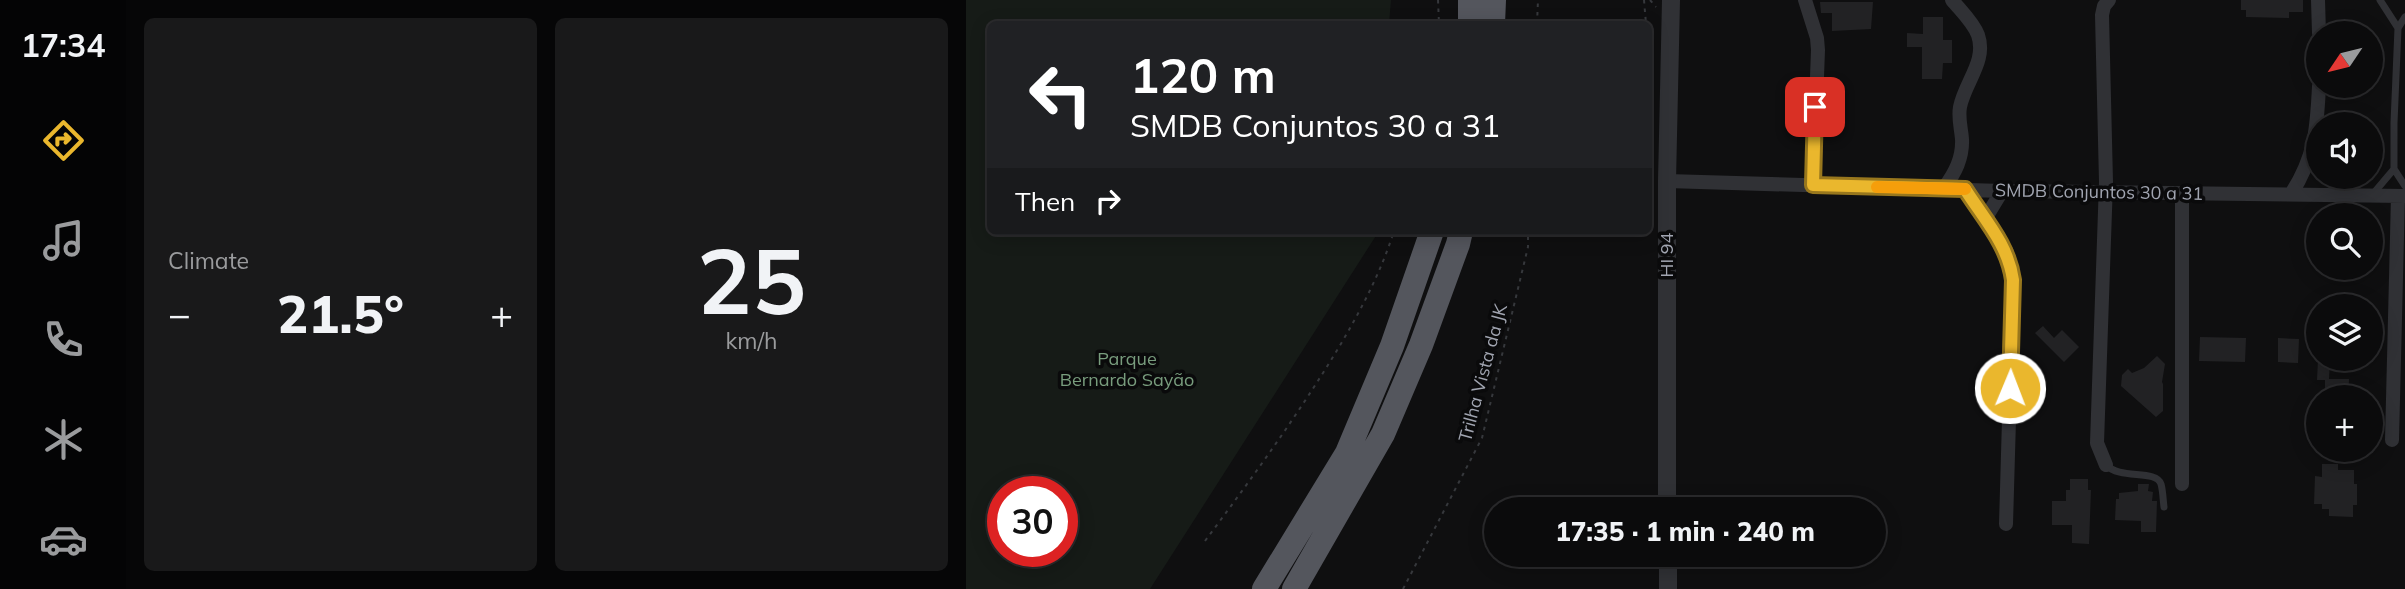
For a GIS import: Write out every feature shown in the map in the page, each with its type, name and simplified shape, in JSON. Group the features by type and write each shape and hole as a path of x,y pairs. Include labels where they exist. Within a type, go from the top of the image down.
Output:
{"highway":[{"path":"1470,0 1470,21"},
{"path":"1493,21 1494,0"},
{"path":"1264,589 1347,453 1392,346 1431,235"},
{"path":"1294,589 1383,434 1421,345 1460,235"}],"street":[{"name":"HI 94","path":"1667,497 1667,181 1671,0"},
{"path":"1805,0 1817,38 1813,185"},
{"path":"1944,188 1959,162 1962,145 1958,121 1960,104 1979,62 1979,36 1952,0"},
{"path":"2106,465 2097,443 2106,192 2102,15 2109,0"},
{"path":"2318,0 2319,21"},
{"path":"2291,194 2305,173 2311,155 2318,98"},
{"name":"SMDB Conjuntos 30 a 31","path":"1667,181 2002,191 2371,196 2403,193"},
{"path":"1965,189 2007,252 2013,280 2006,524"},
{"path":"1985,219 2002,191"},
{"path":"2182,193 2182,484"},
{"path":"2392,440 2403,193"},
{"path":"1668,567 1668,589"}],"lane":[{"path":"2380,0 2398,28"},
{"path":"2403,193 2394,169 2393,123 2398,28 2405,17"},
{"path":"2371,196 2394,169"},
{"path":"2106,465 2112,471 2123,475 2155,477 2161,482 2164,507"}],"path":[{"path":"1438,0 1439,21"},
{"path":"1537,21 1538,0"},
{"path":"1644,0 1646,21"},
{"path":"1205,541 1276,446 1324,372 1365,302 1392,235"},
{"name":"Trilha Vista da JK","path":"1403,589 1482,438 1528,247 1528,235"}],"green space":[{"name":"Parque Bernardo Sayão","path":"966,0 1391,0 1389,21 987,21 987,235 1376,235 1150,589 966,589"}],"building":[{"path":"2241,0 2303,0 2303,12 2289,12 2289,18 2246,17 2246,10 2241,10"},
{"path":"1820,2 1873,2 1871,29 1832,31 1832,13 1821,13"},
{"path":"1923,17 1943,17 1943,40 1952,40 1952,63 1943,63 1942,79 1922,79 1922,47 1907,47 1907,33 1923,34"},
{"path":"2043,326 2054,338 2062,330 2079,347 2064,362 2035,333"},
{"path":"2200,337 2246,338 2245,362 2199,361"},
{"path":"2278,338 2299,339 2298,363 2278,362"},
{"path":"2157,356 2165,364 2162,382 2163,411 2156,417 2121,386 2122,375 2128,369 2132,373 2144,368"},
{"path":"2317,371 2329,371 2329,379 2349,379 2349,385 2325,385 2325,380 2317,380"},
{"path":"2322,464 2338,464 2338,470 2354,470 2357,505 2353,505 2353,517 2329,516 2329,509 2322,509 2322,504 2314,504 2315,476 2322,477"},
{"path":"2070,479 2088,479 2088,490 2091,490 2089,544 2072,543 2072,525 2052,525 2052,501 2066,501"},
{"path":"2138,484 2149,484 2148,491 2153,492 2152,501 2157,501 2156,532 2141,532 2141,521 2115,520 2119,493 2138,491"}],"slow traffic":[{"path":"1877,187 1965,189"}],"route":[{"path":"1815,107 1813,185 1965,189 2007,252 2011,265 2013,280 2010,388"}]}
